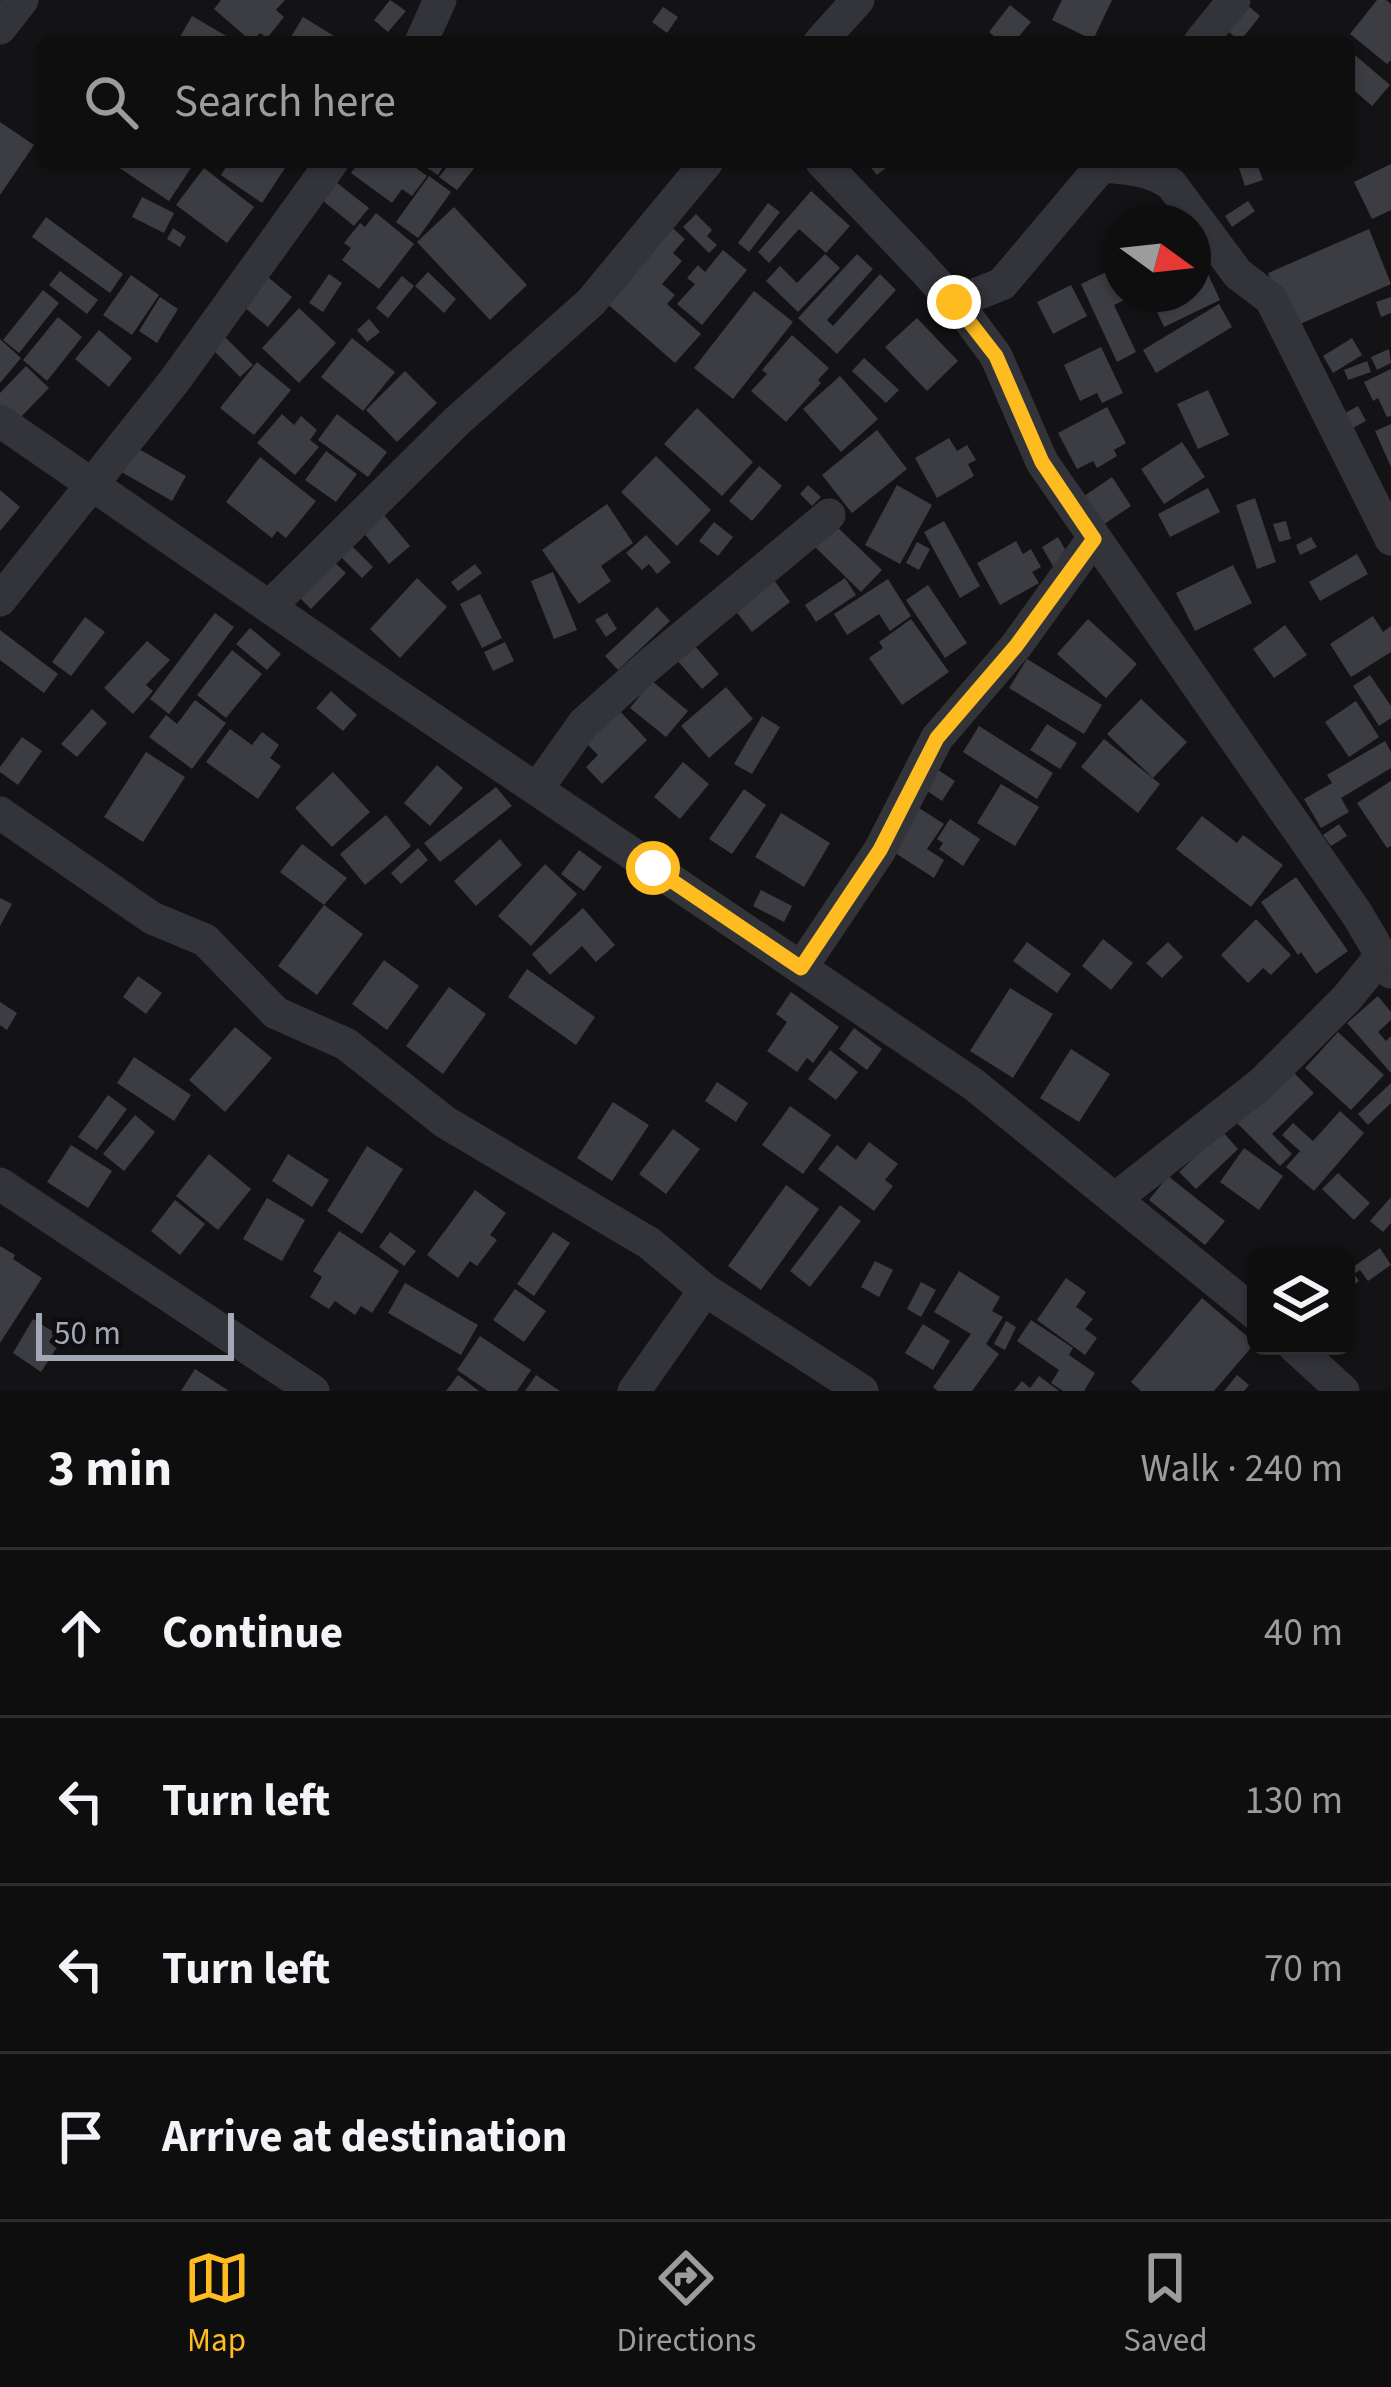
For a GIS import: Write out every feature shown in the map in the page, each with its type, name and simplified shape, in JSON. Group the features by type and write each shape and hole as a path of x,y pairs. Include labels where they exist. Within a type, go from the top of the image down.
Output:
{"street":[{"path":"0,28 22,0"},
{"path":"424,36 440,0"},
{"path":"825,36 858,0"},
{"path":"1205,36 1234,0"},
{"path":"0,601 175,380 328,168"},
{"path":"269,607 458,421 591,302 702,168"},
{"path":"828,168 954,302 996,356 1042,462 1357,914 1386,964 1262,1083 1114,1199"},
{"path":"954,302 1002,284 1101,168"},
{"path":"1129,168 1171,184 1238,274 1271,299 1391,539"},
{"path":"0,421 973,1084 1247,1307"},
{"path":"537,789 584,723 829,514"},
{"path":"801,968 880,850 937,738 1016,646 1094,539"},
{"path":"0,813 152,918 205,940 276,1013 346,1044 445,1122 649,1243 705,1290 862,1391"},
{"path":"0,1184 313,1391"},
{"path":"634,1391 705,1290"},
{"path":"1304,1355 1342,1391"}],"building":[{"path":"221,0 285,0 276,10 284,17 269,36 245,36 214,9"},
{"path":"390,0 406,11 388,32 374,20"},
{"path":"1062,0 1112,0 1095,36 1052,20"},
{"path":"1377,0 1391,4 1391,60 1387,64 1350,34"},
{"path":"1245,3 1260,16 1244,36 1234,36 1224,28"},
{"path":"1010,5 1031,22 1019,36 989,32"},
{"path":"663,7 678,17 667,33 652,22"},
{"path":"192,16 226,36 180,36"},
{"path":"303,17 334,36 292,36"},
{"path":"1355,55 1390,85 1372,106 1355,91"},
{"path":"0,122 34,145 0,195"},
{"path":"1391,164 1391,210 1372,219 1354,182"},
{"path":"120,168 191,168 169,201"},
{"path":"204,168 254,207 227,243 176,205"},
{"path":"225,168 285,168 262,203 221,175"},
{"path":"355,168 416,168 427,176 412,196 402,189 392,203 351,173"},
{"path":"446,168 474,168 457,190 439,177"},
{"path":"1239,168 1258,168 1263,180 1245,186"},
{"path":"429,176 451,192 418,238 396,222"},
{"path":"336,182 369,208 354,226 322,200"},
{"path":"811,191 850,226 826,253 799,229 769,263 758,252"},
{"path":"142,197 174,213 164,233 132,217"},
{"path":"1248,201 1255,211 1232,227 1225,216"},
{"path":"768,203 780,212 749,252 738,243"},
{"path":"454,207 527,285 490,320 417,242"},
{"path":"376,213 414,244 379,289 342,260 351,248 344,243 360,223 365,227"},
{"path":"696,214 712,230 707,236 717,245 709,253 683,227"},
{"path":"46,217 123,274 110,293 32,237"},
{"path":"668,224 685,239 673,253 682,261 662,284 675,295 667,304 701,334 675,363 603,300"},
{"path":"173,228 186,237 180,247 167,239"},
{"path":"1369,229 1391,284 1291,328 1268,273"},
{"path":"723,250 747,270 702,325 677,304 695,284 687,278 698,265 705,272"},
{"path":"825,254 840,268 798,312 766,281 780,266 797,283"},
{"path":"857,254 873,269 827,320 833,326 880,274 896,290 837,354 798,318"},
{"path":"60,271 98,300 87,314 49,285"},
{"path":"428,272 456,299 444,313 415,286"},
{"path":"263,273 292,297 268,327 239,303"},
{"path":"329,274 342,283 323,312 309,303"},
{"path":"1103,274 1103,312 1117,312 1136,352 1117,362 1081,284"},
{"path":"131,275 159,295 132,335 103,315"},
{"path":"402,276 414,286 388,318 376,308"},
{"path":"1211,280 1220,300 1211,304"},
{"path":"1071,285 1087,316 1053,334 1037,302"},
{"path":"43,290 59,303 19,353 3,340"},
{"path":"754,291 793,322 733,399 694,368"},
{"path":"160,297 178,309 157,343 139,331"},
{"path":"1391,297 1391,313 1381,317 1376,302"},
{"path":"1219,304 1232,327 1156,373 1143,350"},
{"path":"299,308 336,343 299,383 262,348"},
{"path":"1157,312 1195,312 1164,327"},
{"path":"58,317 82,337 47,381 23,360"},
{"path":"917,318 958,361 927,391 885,347"},
{"path":"369,319 380,332 367,342 357,330"},
{"path":"99,330 132,358 109,387 75,359"},
{"path":"218,330 253,365 240,377 206,343"},
{"path":"792,335 829,368 786,422 751,391"},
{"path":"352,338 395,372 363,411 321,377"},
{"path":"1352,338 1362,355 1333,373 1323,356"},
{"path":"0,339 21,358 0,383"},
{"path":"1101,347 1123,393 1102,403 1097,393 1080,401 1064,365"},
{"path":"1389,349 1391,363 1377,370 1371,357"},
{"path":"864,358 899,390 886,403 852,371"},
{"path":"1367,361 1371,372 1348,380 1344,370"},
{"path":"257,362 291,390 254,435 220,408"},
{"path":"26,366 49,388 15,423 0,409 0,393"},
{"path":"1391,369 1391,416 1387,417 1364,382"},
{"path":"405,371 437,403 397,442 366,410"},
{"path":"840,376 878,419 841,452 803,409"},
{"path":"1208,390 1229,435 1198,449 1177,404"},
{"path":"1358,406 1366,421 1351,429 1343,414"},
{"path":"1107,407 1126,443 1114,450 1117,456 1097,468 1093,461 1077,469 1058,433"},
{"path":"697,408 753,462 722,496 664,444"},
{"path":"282,414 294,425 301,416 317,430 310,440 319,447 295,475 257,443"},
{"path":"337,414 387,452 368,477 318,440"},
{"path":"1391,424 1391,467 1375,431"},
{"path":"877,430 907,469 852,513 822,475"},
{"path":"949,438 957,451 967,445 976,460 968,464 974,476 937,498 915,458"},
{"path":"1182,442 1205,477 1164,504 1141,469"},
{"path":"132,445 186,476 172,501 118,470"},
{"path":"326,451 357,474 336,502 305,480"},
{"path":"656,456 711,510 677,546 621,492"},
{"path":"260,457 316,501 286,538 277,531 272,538 226,502"},
{"path":"759,466 782,486 752,521 729,501"},
{"path":"1112,477 1131,506 1103,525 1084,496"},
{"path":"808,485 821,497 812,506 800,494"},
{"path":"897,485 932,505 900,564 865,545"},
{"path":"1208,488 1220,512 1170,537 1158,514"},
{"path":"0,490 20,507 0,531"},
{"path":"1255,498 1276,562 1257,569 1236,505"},
{"path":"607,504 633,543 601,566 611,581 579,604 542,550"},
{"path":"384,515 410,546 389,564 363,532"},
{"path":"831,521 882,570 861,592 810,542"},
{"path":"944,521 980,586 960,598 924,532"},
{"path":"1286,521 1291,539 1279,542 1273,524"},
{"path":"714,522 733,537 718,556 699,541"},
{"path":"646,535 671,562 657,574 649,564 642,570 626,553"},
{"path":"1058,537 1070,558 1054,568 1042,547"},
{"path":"1311,537 1317,547 1300,555 1296,545"},
{"path":"1016,541 1023,554 1031,549 1041,567 1032,572 1039,583 1000,605 977,563"},
{"path":"917,542 930,549 919,570 906,563"},
{"path":"351,545 373,567 362,578 340,556"},
{"path":"1357,554 1368,574 1320,601 1309,582"},
{"path":"331,559 346,573 311,609 296,594"},
{"path":"475,564 482,573 458,591 451,582"},
{"path":"1233,565 1252,603 1195,631 1176,593"},
{"path":"553,572 577,630 554,639 531,581"},
{"path":"771,576 790,602 752,632 732,606"},
{"path":"417,578 447,607 400,658 370,629"},
{"path":"845,578 856,595 816,622 805,605"},
{"path":"888,579 911,616 890,631 879,614 847,635 834,614"},
{"path":"928,585 967,643 945,658 906,600"},
{"path":"480,594 502,638 482,648 460,604"},
{"path":"657,607 670,621 618,670 605,656"},
{"path":"215,613 234,627 169,714 150,699"},
{"path":"607,613 617,629 606,637 595,620"},
{"path":"1373,616 1383,632 1391,626 1391,652 1351,677 1330,644"},
{"path":"85,617 105,632 71,676 52,662"},
{"path":"911,619 949,672 902,705 869,658 883,648 879,642"},
{"path":"1088,619 1137,664 1106,698 1057,654"},
{"path":"1285,625 1307,655 1274,678 1253,649"},
{"path":"250,628 281,654 267,670 236,644"},
{"path":"0,630 58,674 44,693 0,660"},
{"path":"147,641 170,660 146,685 153,691 133,714 104,688"},
{"path":"505,642 514,661 493,671 484,652"},
{"path":"693,644 719,674 702,689 676,659"},
{"path":"232,650 262,674 226,718 197,695"},
{"path":"1027,659 1102,705 1084,734 1009,688"},
{"path":"1370,675 1391,706 1391,718 1379,726 1353,686"},
{"path":"652,681 688,711 666,737 630,708"},
{"path":"726,687 753,719 709,758 681,726"},
{"path":"331,691 357,715 343,731 316,708"},
{"path":"1141,699 1187,742 1153,778 1107,734"},
{"path":"195,700 226,723 192,769 149,737 166,715 177,724"},
{"path":"1356,701 1379,737 1349,757 1325,722"},
{"path":"617,708 647,740 602,784 586,767 598,755 583,740"},
{"path":"92,709 107,723 77,757 61,744"},
{"path":"762,716 780,727 752,774 734,764"},
{"path":"1047,724 1077,743 1060,769 1030,750"},
{"path":"979,726 1053,773 1037,799 963,752"},
{"path":"230,729 252,745 262,732 279,745 270,758 281,766 258,799 206,762"},
{"path":"22,737 42,751 18,785 0,767"},
{"path":"1104,739 1160,784 1138,813 1081,767"},
{"path":"1385,741 1391,768 1341,798 1349,812 1321,828 1304,799 1332,783 1327,775"},
{"path":"146,752 185,777 143,842 104,817"},
{"path":"683,762 709,784 680,819 654,797"},
{"path":"437,765 463,788 430,826 404,803"},
{"path":"935,768 955,781 942,801 923,788"},
{"path":"333,772 370,812 332,847 295,808"},
{"path":"1391,781 1391,846 1387,848 1357,803"},
{"path":"1001,784 1039,807 1015,846 977,823"},
{"path":"496,787 512,806 440,862 424,843"},
{"path":"744,789 766,805 732,854 709,839"},
{"path":"916,806 944,824 927,849 944,860 934,878 889,849"},
{"path":"781,813 830,843 804,887 755,857"},
{"path":"386,815 411,846 365,885 340,854"},
{"path":"1202,816 1237,843 1243,835 1283,865 1251,907 1176,849"},
{"path":"950,819 980,839 963,866 939,849 943,843 937,839"},
{"path":"1339,824 1347,836 1331,846 1323,835"},
{"path":"500,839 522,865 476,906 454,881"},
{"path":"302,844 347,878 324,905 280,872"},
{"path":"418,848 428,860 401,884 391,873"},
{"path":"579,850 602,867 584,891 561,874"},
{"path":"545,864 577,894 531,946 498,916"},
{"path":"1296,877 1348,951 1316,974 1261,902"},
{"path":"761,890 792,906 784,922 753,906"},
{"path":"0,898 12,904 0,926"},
{"path":"324,905 363,934 317,995 278,966"},
{"path":"583,908 615,945 596,962 582,946 550,975 532,954"},
{"path":"1256,919 1291,955 1271,975 1263,968 1248,983 1221,955"},
{"path":"1103,939 1133,963 1111,990 1082,966"},
{"path":"1027,942 1071,974 1057,993 1013,961"},
{"path":"1168,942 1183,957 1162,978 1146,963"},
{"path":"384,960 419,986 387,1030 352,1004"},
{"path":"527,969 595,1017 576,1045 508,997"},
{"path":"138,976 162,993 146,1014 123,997"},
{"path":"449,987 486,1014 443,1074 406,1046"},
{"path":"1010,988 1053,1014 1013,1078 970,1051"},
{"path":"791,992 839,1027 813,1063 807,1058 797,1072 767,1051 787,1022 776,1014"},
{"path":"1378,996 1391,1012 1391,1020 1378,1032 1386,1041 1391,1036 1391,1073 1347,1023"},
{"path":"0,1002 17,1013 7,1030 0,1025"},
{"path":"235,1027 272,1058 225,1112 189,1080"},
{"path":"854,1028 882,1049 867,1070 839,1049"},
{"path":"1338,1032 1384,1075 1351,1110 1305,1068"},
{"path":"1071,1049 1110,1074 1079,1122 1040,1098"},
{"path":"830,1050 858,1072 836,1100 808,1079"},
{"path":"134,1057 191,1095 174,1121 117,1083"},
{"path":"1291,1070 1314,1093 1272,1134 1292,1154 1280,1166 1237,1123"},
{"path":"717,1082 748,1103 736,1122 705,1101"},
{"path":"1391,1083 1391,1103 1368,1125 1358,1114"},
{"path":"108,1095 127,1109 97,1150 78,1137"},
{"path":"613,1102 649,1125 612,1181 577,1158"},
{"path":"790,1106 831,1135 803,1174 762,1145"},
{"path":"1340,1111 1364,1133 1314,1191 1286,1167 1300,1151 1282,1135 1293,1123 1313,1141"},
{"path":"135,1115 155,1132 124,1171 103,1154"},
{"path":"673,1129 700,1149 666,1194 639,1174"},
{"path":"1222,1131 1238,1149 1196,1189 1179,1172"},
{"path":"869,1142 898,1164 885,1180 893,1186 874,1211 818,1169 837,1145 856,1160"},
{"path":"71,1145 112,1171 88,1208 47,1182"},
{"path":"367,1146 403,1169 362,1234 327,1211"},
{"path":"1244,1148 1283,1176 1259,1210 1220,1182"},
{"path":"209,1154 251,1189 218,1230 176,1196"},
{"path":"288,1154 329,1180 312,1207 272,1181"},
{"path":"1338,1173 1370,1203 1354,1220 1322,1189"},
{"path":"1168,1176 1225,1221 1205,1245 1149,1200"},
{"path":"786,1185 819,1209 761,1290 728,1266"},
{"path":"475,1190 506,1213 490,1235 497,1240 477,1266 470,1261 458,1278 427,1255"},
{"path":"1391,1197 1391,1223 1383,1232 1370,1221"},
{"path":"267,1198 305,1220 282,1261 243,1239"},
{"path":"175,1200 205,1224 180,1255 151,1231"},
{"path":"840,1205 861,1221 810,1287 790,1271"},
{"path":"339,1231 399,1271 372,1313 361,1306 355,1315 335,1301 329,1309 310,1297 322,1277 313,1271"},
{"path":"390,1232 416,1251 404,1266 379,1247"},
{"path":"553,1232 570,1243 534,1296 517,1284"},
{"path":"0,1246 42,1278 0,1343"},
{"path":"1380,1248 1391,1265 1368,1281 1360,1270 1355,1273 1355,1266"},
{"path":"875,1261 893,1270 879,1297 861,1287"},
{"path":"959,1271 1000,1297 992,1311 1003,1317 986,1344 999,1354 972,1391 938,1391 933,1387 971,1334 934,1312"},
{"path":"1066,1278 1086,1292 1076,1307 1093,1319 1085,1329 1097,1338 1085,1355 1037,1320"},
{"path":"921,1282 936,1290 921,1317 907,1309"},
{"path":"405,1283 478,1325 461,1355 388,1313"},
{"path":"515,1289 546,1311 524,1342 493,1320"},
{"path":"1202,1298 1247,1336 1247,1352 1214,1391 1141,1391 1131,1382"},
{"path":"33,1319 63,1338 41,1372 13,1353"},
{"path":"1031,1320 1073,1348 1069,1355 1095,1373 1084,1391 1063,1391 1051,1383 1059,1370 1017,1341"},
{"path":"1006,1321 1016,1327 1005,1350 994,1344"},
{"path":"923,1324 950,1341 933,1370 905,1353"},
{"path":"480,1336 531,1370 517,1391 488,1391 457,1370"},
{"path":"195,1369 229,1391 181,1391"},
{"path":"458,1375 479,1391 446,1391"},
{"path":"536,1375 560,1391 525,1391"},
{"path":"1237,1375 1249,1385 1244,1391 1224,1391"},
{"path":"1039,1376 1059,1391 1014,1391 1022,1381 1030,1388"}],"route":[{"path":"653,868 801,968 880,850 937,738 1016,646 1094,539 1042,462 996,356 954,302"}]}
